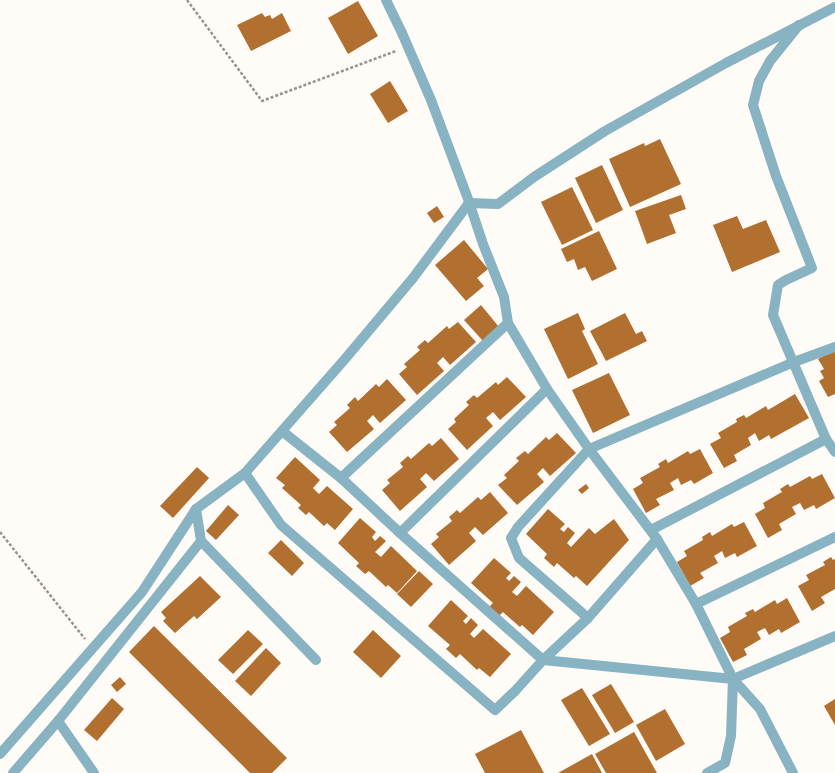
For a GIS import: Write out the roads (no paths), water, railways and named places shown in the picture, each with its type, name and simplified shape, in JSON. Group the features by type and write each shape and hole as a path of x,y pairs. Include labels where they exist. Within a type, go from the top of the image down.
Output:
{"street":[{"path":"386,0 431,100 504,297 508,323 548,389 589,449 654,534 696,604 733,679 760,709 793,773"},
{"path":"469,203 498,204 534,177 605,130 726,63 835,7"},
{"path":"799,25 770,61 759,81 753,104 776,176 812,268 778,285 773,315 826,439 835,452"},
{"path":"0,754 142,592 196,510 245,473 345,359 413,278 469,203"},
{"path":"341,478 508,323"},
{"path":"588,618 519,558 511,538 518,527 589,449 794,362 835,347"},
{"path":"400,534 548,389"},
{"path":"282,431 341,478 400,534 543,660 733,679 835,636"},
{"path":"245,473 281,525 495,710 515,691 543,660 588,618 654,534 826,439"},
{"path":"196,510 201,542 316,660"},
{"path":"696,604 835,537"},
{"path":"14,773 58,721 201,542"},
{"path":"707,773 725,763 731,736 733,679"},
{"path":"58,721 94,773"}]}
